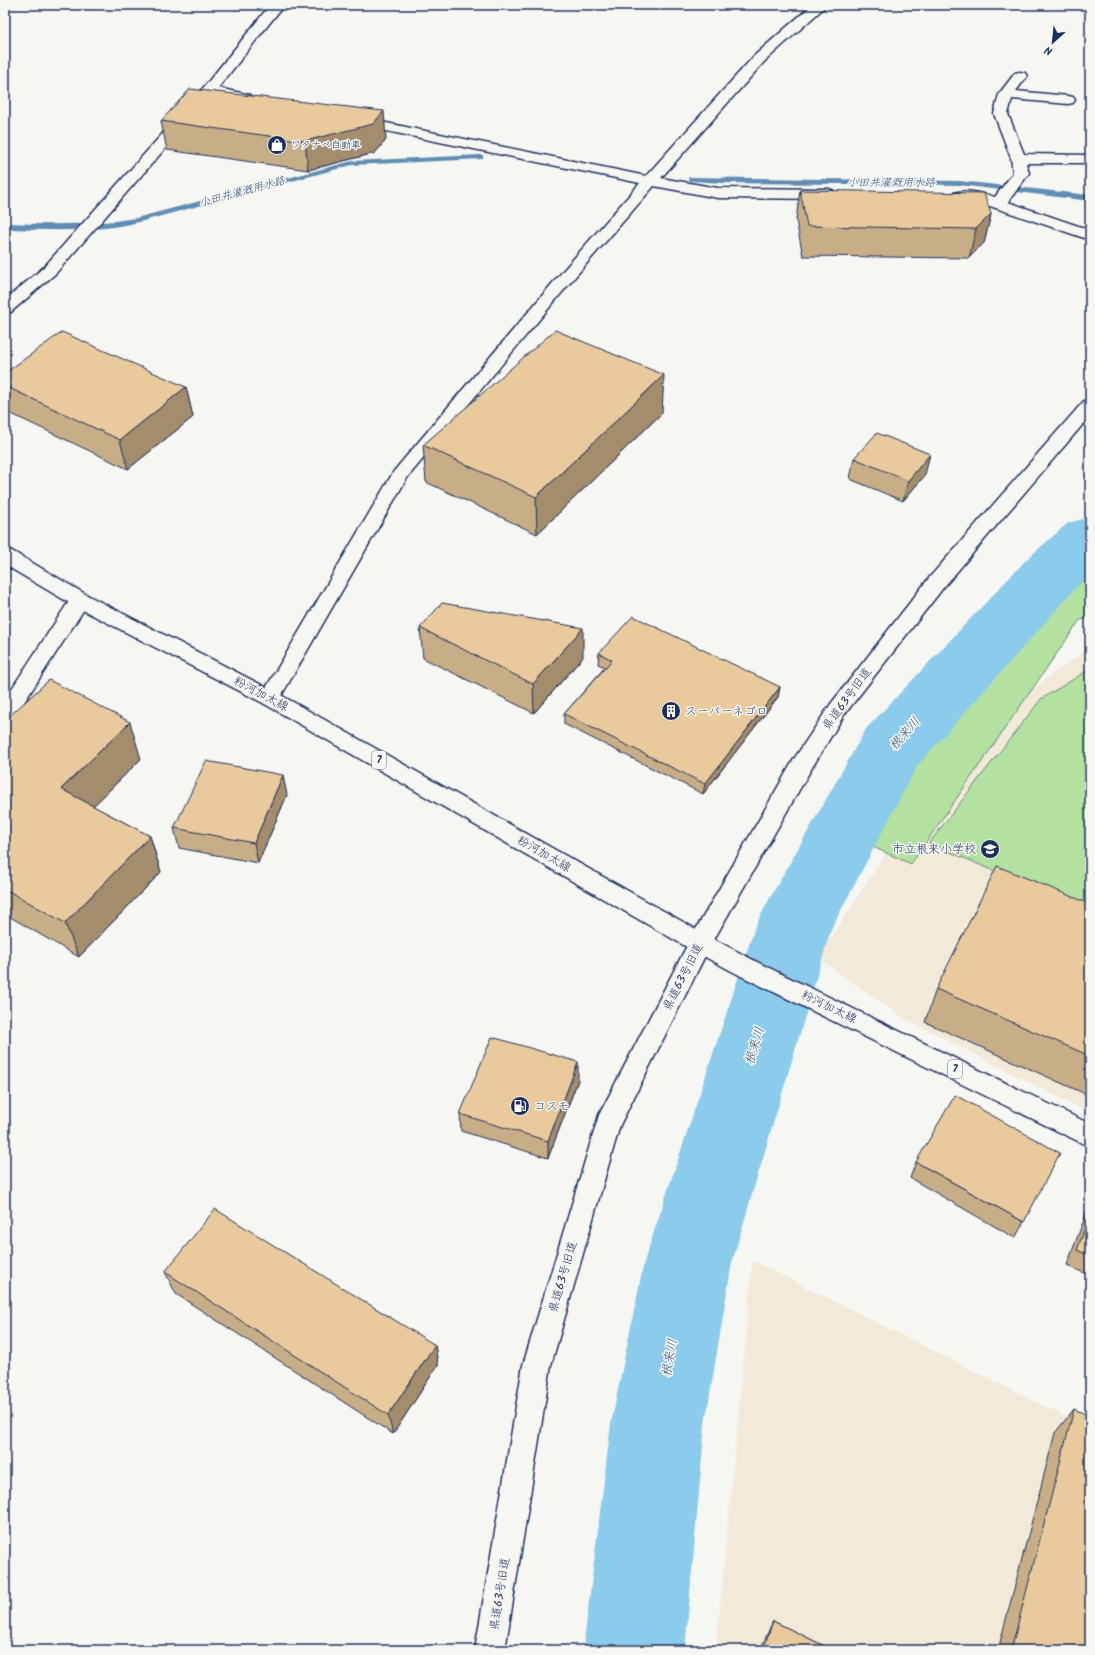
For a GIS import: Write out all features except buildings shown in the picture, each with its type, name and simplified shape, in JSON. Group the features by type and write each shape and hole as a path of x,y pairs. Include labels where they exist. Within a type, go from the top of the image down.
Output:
{"street":[{"path":"5,309 50,270 209,90 278,5"},
{"path":"270,698 400,476 562,282 650,181 759,59 820,5"},
{"path":"1001,201 1021,173 1018,158 1001,114 1006,94 1020,76"},
{"path":"209,90 255,100"},
{"path":"1006,94 1068,100"},
{"path":"340,117 650,181 718,193 843,194"},
{"path":"1018,158 1090,159"},
{"path":"945,196 976,196 1001,201 1090,235"},
{"name":"県道63号旧道","path":"490,1650 537,1365 608,1123 700,943 802,764 837,710 936,583 1090,405"},
{"name":"粉河加太線","path":"5,556 80,600 270,698 700,943 749,969 1090,1136"},
{"path":"5,716 80,600"}],"shaded area":[{"name":"市立根来小学校","path":"1090,648 1090,1113 902,1017 818,958 960,739"},
{"path":"753,1261 1090,1429 1090,1650 716,1650"}],"green space":[{"path":"1090,562 1090,618 1080,620 911,864 857,840 918,735 1074,575"},
{"path":"1090,669 1090,912 929,843 1041,699"}],"waterway":[{"name":"小田井灌漑用水路","path":"5,226 70,227 119,223 136,220 352,163 480,157"},
{"name":"小田井灌漑用水路","path":"692,179 723,181 959,183 1090,198"},
{"name":"根来川","path":"634,1650 658,1424 688,1262 793,927 891,748 1049,576 1090,538"}],"place":[{"name":"ワタナベ自動車","path":"277,145"},
{"name":"スーパーネゴロ","path":"671,711"},
{"name":"市立根来小学校","path":"990,849"},
{"name":"コスモ","path":"520,1106"}]}
